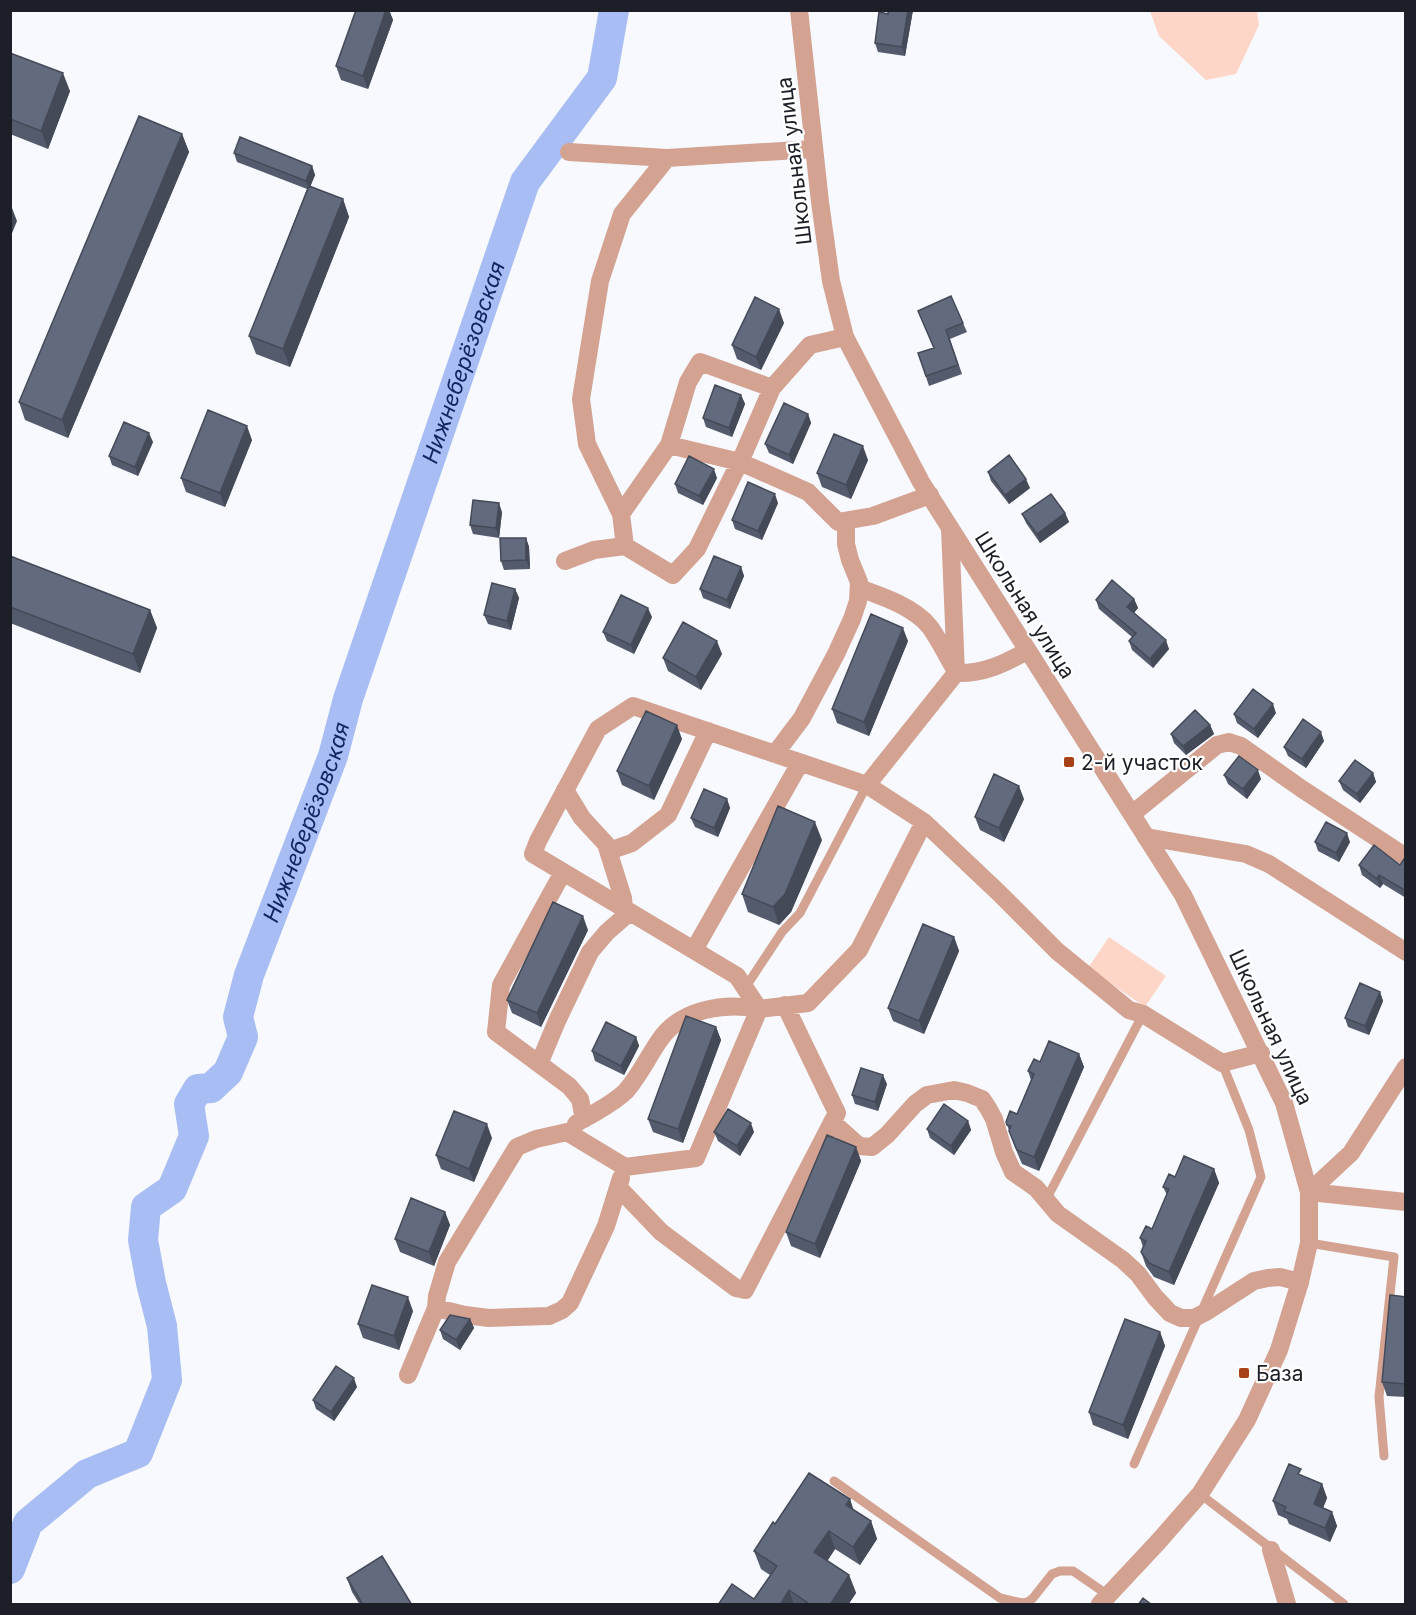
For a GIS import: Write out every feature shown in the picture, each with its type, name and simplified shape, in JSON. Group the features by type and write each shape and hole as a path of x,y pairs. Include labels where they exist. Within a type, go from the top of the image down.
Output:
{"street":[{"name":"Школьная улица","path":"799,10 831,281 845,337 921,482 1183,895 1284,1103 1309,1192 1309,1243 1300,1282 1279,1350 1247,1420 1200,1494 1104,1600"},
{"path":"569,152 667,158 814,149"},
{"path":"625,546 621,514 587,444 581,399 600,281 622,214 667,158"},
{"path":"565,561 594,550 625,546 673,575 697,549 740,462 772,388 810,345 845,337"},
{"path":"621,514 669,446 688,382 700,362 772,388"},
{"path":"669,446 740,462 808,492 838,522 873,516 930,495"},
{"path":"775,754 802,718 836,654 858,601 859,582 846,544 846,521"},
{"path":"867,785 956,672 950,528"},
{"path":"859,588 883,596 907,608 928,624 956,672"},
{"path":"956,672 969,673 987,670 1027,651"},
{"path":"759,1009 737,976 533,854 598,729 633,706 867,785 924,822 1057,951 1129,1010 1143,1014 1222,1063 1261,1053"},
{"path":"609,851 632,843 668,815 708,731"},
{"path":"1132,814 1218,745 1229,742 1241,746 1406,857"},
{"path":"694,950 800,763"},
{"path":"565,790 582,818 606,844 627,910"},
{"path":"408,1375 436,1308 437,1296 447,1262 517,1148 536,1139 567,1132 579,1121 625,1092 667,1030 695,1013 728,1006 759,1009 808,1003 859,950 924,822"},
{"path":"1146,837 1246,854 1269,864 1406,952"},
{"path":"563,872 501,985 496,1032 569,1086 580,1099 584,1119"},
{"path":"539,1064 590,952 627,910"},
{"path":"618,1187 661,1232 736,1288 745,1290 837,1113 785,1005"},
{"path":"567,1132 625,1167 696,1158 759,1009"},
{"path":"1309,1192 1352,1153 1406,1067"},
{"path":"832,1122 859,1146 872,1147 927,1095 954,1090 981,1099 994,1119 1013,1172 1036,1188 1058,1214 1123,1260 1138,1274 1170,1313 1181,1318 1194,1318 1200,1315 1254,1281 1280,1277 1300,1282"},
{"path":"436,1308 489,1318 549,1316 562,1310 570,1303 606,1226 625,1167"},
{"path":"1309,1192 1406,1202"},
{"path":"1271,1550 1287,1605"}],"lane":[{"path":"745,988 782,932 800,913 867,785"},
{"path":"1046,1200 1143,1014"},
{"path":"1134,1464 1261,1177 1249,1130 1222,1063"},
{"path":"1309,1243 1394,1257 1406,1253"},
{"path":"1384,1456 1379,1397 1394,1257"},
{"path":"834,1481 1000,1598 1022,1603 1028,1602 1052,1574 1072,1571 1104,1600"},
{"path":"1200,1494 1344,1605"}],"shaded area":[{"path":"1150,11 1257,11 1259,25 1236,74 1206,80 1159,36"},
{"path":"1109,937 1166,976 1145,1007 1088,968"}],"building":[{"path":"356,10 386,10 363,76 336,66"},
{"path":"888,10 908,10 902,47 875,43 879,12 888,14"},
{"path":"10,53 63,73 41,131 10,119"},
{"path":"139,116 182,134 62,420 19,402"},
{"path":"240,137 312,166 306,181 234,153"},
{"path":"309,186 343,199 283,349 249,336"},
{"path":"951,296 963,323 946,330 958,365 926,376 918,353 934,348 918,311"},
{"path":"755,297 779,309 756,357 732,345"},
{"path":"715,385 741,395 729,428 703,418"},
{"path":"784,403 808,414 789,455 765,444"},
{"path":"208,410 247,426 220,493 181,478"},
{"path":"124,422 149,433 135,467 109,456"},
{"path":"834,434 863,446 846,485 817,473"},
{"path":"1009,455 1026,479 1005,495 988,472"},
{"path":"689,456 714,469 699,496 675,484"},
{"path":"748,482 775,494 758,531 732,520"},
{"path":"1051,494 1065,513 1037,534 1022,514"},
{"path":"473,500 499,503 496,528 470,525"},
{"path":"500,538 526,538 526,560 501,561"},
{"path":"10,556 150,610 133,654 10,607"},
{"path":"714,556 741,567 727,600 700,589"},
{"path":"1112,580 1134,599 1127,607 1166,640 1150,659 1129,641 1136,633 1096,600"},
{"path":"492,583 515,589 507,621 484,615"},
{"path":"621,595 648,608 631,645 603,632"},
{"path":"871,614 903,628 864,722 832,709"},
{"path":"683,622 717,641 696,677 663,658"},
{"path":"1253,689 1273,704 1254,729 1234,714"},
{"path":"1195,710 1210,725 1183,746 1171,734"},
{"path":"646,711 677,725 649,786 617,771"},
{"path":"1303,719 1321,732 1302,759 1284,747"},
{"path":"1239,756 1258,770 1243,789 1224,775"},
{"path":"1355,760 1373,773 1357,794 1339,781"},
{"path":"994,774 1019,786 999,828 975,817"},
{"path":"704,789 727,799 714,828 691,818"},
{"path":"778,806 815,822 785,894 773,907 742,894"},
{"path":"1326,822 1347,833 1336,853 1315,842"},
{"path":"1374,845 1400,865 1404,859 1406,860 1406,891 1379,875 1377,879 1359,865"},
{"path":"553,902 583,916 537,1013 507,1000"},
{"path":"923,924 954,937 919,1021 888,1008"},
{"path":"1360,983 1380,992 1365,1026 1345,1018"},
{"path":"686,1016 716,1027 678,1129 648,1119"},
{"path":"606,1022 636,1037 621,1066 592,1051"},
{"path":"1049,1041 1079,1054 1034,1157 1017,1150 1009,1131 1011,1126 1006,1122 1010,1111 1017,1114 1034,1074 1028,1071 1034,1059 1040,1062"},
{"path":"861,1068 883,1075 875,1102 852,1095"},
{"path":"944,1104 968,1121 951,1146 927,1129"},
{"path":"728,1109 751,1123 737,1146 714,1132"},
{"path":"454,1111 487,1124 469,1169 436,1155"},
{"path":"827,1135 856,1147 815,1244 786,1232"},
{"path":"1184,1156 1214,1169 1169,1272 1149,1263 1141,1252 1146,1241 1140,1238 1146,1226 1152,1229 1169,1189 1163,1187 1169,1174 1175,1177"},
{"path":"411,1198 445,1212 429,1252 395,1239"},
{"path":"372,1285 408,1297 394,1336 358,1324"},
{"path":"1390,1295 1406,1297 1406,1384 1382,1382"},
{"path":"450,1315 470,1319 456,1340 440,1330"},
{"path":"1125,1319 1160,1332 1123,1425 1089,1412"},
{"path":"336,1366 354,1378 331,1412 313,1400"},
{"path":"1289,1464 1301,1469 1298,1474 1322,1484 1314,1504 1332,1512 1325,1528 1284,1511 1286,1507 1273,1501"},
{"path":"809,1473 850,1499 846,1505 871,1521 853,1547 829,1531 814,1552 849,1575 830,1605 811,1605 789,1590 780,1605 718,1605 732,1584 754,1599 777,1566 754,1551"},
{"path":"382,1556 412,1605 363,1605 347,1578"},
{"path":"1143,1598 1152,1605 1138,1605"}],"waterway":[{"name":"Нижнеберёзовская","path":"10,1569 28,1523 87,1474 138,1453 167,1380 162,1326 143,1240 146,1207 172,1189 194,1136 189,1104 198,1089 211,1088 228,1072 243,1037 238,1017 249,975 333,756 348,699 525,182 602,78 614,10"}],"place":[{"name":"2-й участок","path":"1069,762"},
{"name":"База","path":"1244,1373"}]}
